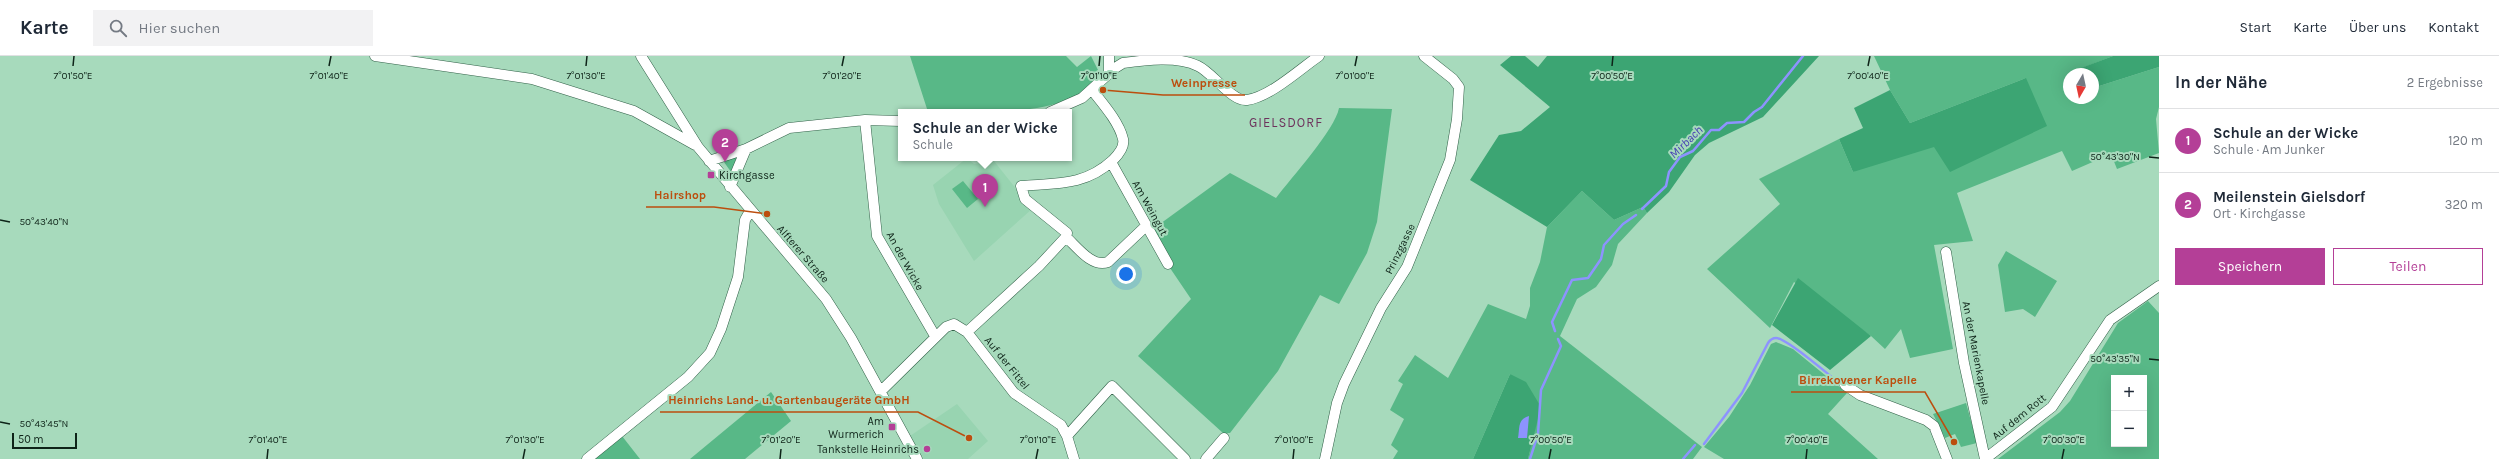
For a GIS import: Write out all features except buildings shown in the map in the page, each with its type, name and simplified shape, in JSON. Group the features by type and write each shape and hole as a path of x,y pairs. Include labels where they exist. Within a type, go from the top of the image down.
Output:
{"street":[{"path":"375,56 532,79 639,113 698,147"},
{"name":"Alfterer Straße","path":"641,56 698,147 750,211 826,299 881,391 917,459"},
{"path":"1109,56 1109,74"},
{"path":"1058,109 1072,104 1092,90 1117,66 1126,63 1187,62 1207,71 1238,99 1247,100 1281,83 1319,56"},
{"name":"Prinzgasse","path":"1325,459 1337,403 1344,384 1381,308 1407,267 1450,160 1459,107 1459,87 1453,79 1424,56"},
{"path":"1092,90 1104,105 1123,141 1120,153 1111,162 1082,181 1022,186 1025,199 1067,233 1066,237 1093,262 1102,264 1108,262 1146,226"},
{"path":"709,160 746,149 789,128 865,120 898,121"},
{"name":"An der Wicke","path":"865,120 877,236 935,336"},
{"path":"730,187 746,149"},
{"name":"Am Weingut","path":"1111,162 1168,264"},
{"path":"587,459 688,377 710,353 721,329 738,277 745,220 750,211"},
{"path":"881,391 935,336 946,327 954,324 967,332 1039,266 1066,237"},
{"name":"An der Marienkapelle","path":"1946,252 1964,363 1985,459"},
{"name":"Auf dem Rott","path":"1985,459 2052,408 2110,320 2159,286"},
{"name":"Auf der Fittel","path":"967,332 1014,393 1060,425 1067,436 1074,459"},
{"path":"1845,385 1860,394 1926,420 1934,426 1947,459"},
{"path":"1067,436 1112,386 1185,459"},
{"path":"1206,459 1224,438"}],"shaded area":[{"path":"910,56 1066,56 1077,67 1091,56 1099,72 1088,88 1071,98 1048,106 1028,109 927,109"},
{"path":"1511,56 1525,56 1538,67 1547,56 1819,56 1763,117 1709,143 1695,155 1669,192 1647,213 1643,207 1614,220 1582,191 1547,227 1470,180 1499,135 1521,131 1550,107 1500,65"},
{"path":"1874,56 2113,56 2082,68 2063,68 2063,104 2099,104 2099,86 2159,67 2159,107 2156,119 2159,153 2117,169 2111,154 2072,171 2062,151 1957,193 1973,241 1934,245 1953,349 1910,358 1901,329 1885,349 1871,336 1794,282 1770,328 1707,269 1780,204 1759,179 1839,139 1853,172 2026,78 1910,123 1890,90"},
{"path":"2113,56 2159,56 2159,67 2099,86 2099,68 2081,68"},
{"path":"2026,78 2047,126 1950,172 1934,147 1853,172 1839,139 1863,128 1854,108 1890,90 1910,123"},
{"path":"1339,108 1392,109 1377,222 1367,253 1339,304 1320,295 1278,371 1230,433 1223,433 1138,356 1191,299 1170,268 1173,266 1153,229 1230,173 1276,198 1312,154 1330,129"},
{"path":"740,154 731,172 724,162"},
{"path":"963,161 970,161 974,164 994,161 1032,209 974,261 939,204 933,185"},
{"path":"963,181 978,199 967,208 952,189"},
{"path":"1582,191 1614,220 1643,207 1647,213 1618,244 1612,265 1596,287 1577,299 1560,336 1702,447 1693,459 1528,459 1540,407 1510,374 1473,459 1393,459 1398,451 1391,445 1404,419 1390,410 1403,384 1398,381 1415,355 1448,378 1488,304 1526,319 1530,306 1530,288 1540,262 1547,227"},
{"path":"2006,251 2057,281 2035,317 2023,309 2005,312 1998,265"},
{"path":"1798,278 1871,336 1830,370 1772,325"},
{"path":"2148,301 2159,313 2159,459 1998,459 2060,412 2070,401 2118,323"},
{"path":"1776,342 1793,349 1847,393 1828,414 1878,459 1724,459 1704,447 1729,417 1750,385 1771,344"},
{"path":"1510,374 1526,382 1541,407 1528,459 1473,459"},
{"path":"771,392 791,421 745,459 690,459"},
{"path":"1966,403 1977,443 1961,447 1955,434 1945,438 1933,414"},
{"path":"957,404 988,441 968,459 924,459 910,436"},
{"path":"622,436 640,459 592,459"}],"water":[{"path":"1529,416 1527,438 1518,438 1522,419"}],"waterway":[{"name":"Mirbach","path":"1642,209 1666,186 1669,172 1680,157 1693,151 1711,130 1719,130 1727,123 1744,122 1754,112 1762,107 1803,56"},
{"name":"Mirbach","path":"1555,331 1552,322 1572,280 1588,278 1601,259 1604,245 1623,224 1636,215"},
{"path":"1704,444 1742,393 1768,343 1772,339 1776,338 1789,344 1842,386"},
{"name":"Mirbach","path":"1530,459 1538,434 1541,390 1561,346 1558,339"},
{"path":"1683,459 1695,445"}],"place":[{"name":"Weinpresse","path":"1103,90"},
{"name":"Meilenstein Gielsdorf","path":"725,162"},
{"name":"Kirchgasse","path":"711,175"},
{"name":"Schule an der Wicke","path":"985,207"},
{"name":"Hairshop","path":"767,214"},
{"name":"Am Wurmerich","path":"892,427"},
{"name":"Heinrichs Land- u. Gartenbaugeräte GmbH","path":"969,438"},
{"name":"Birrekovener Kapelle","path":"1954,442"},
{"name":"Tankstelle Heinrichs","path":"927,449"}],"district":[{"name":"GIELSDORF","path":"1286,122"}]}
